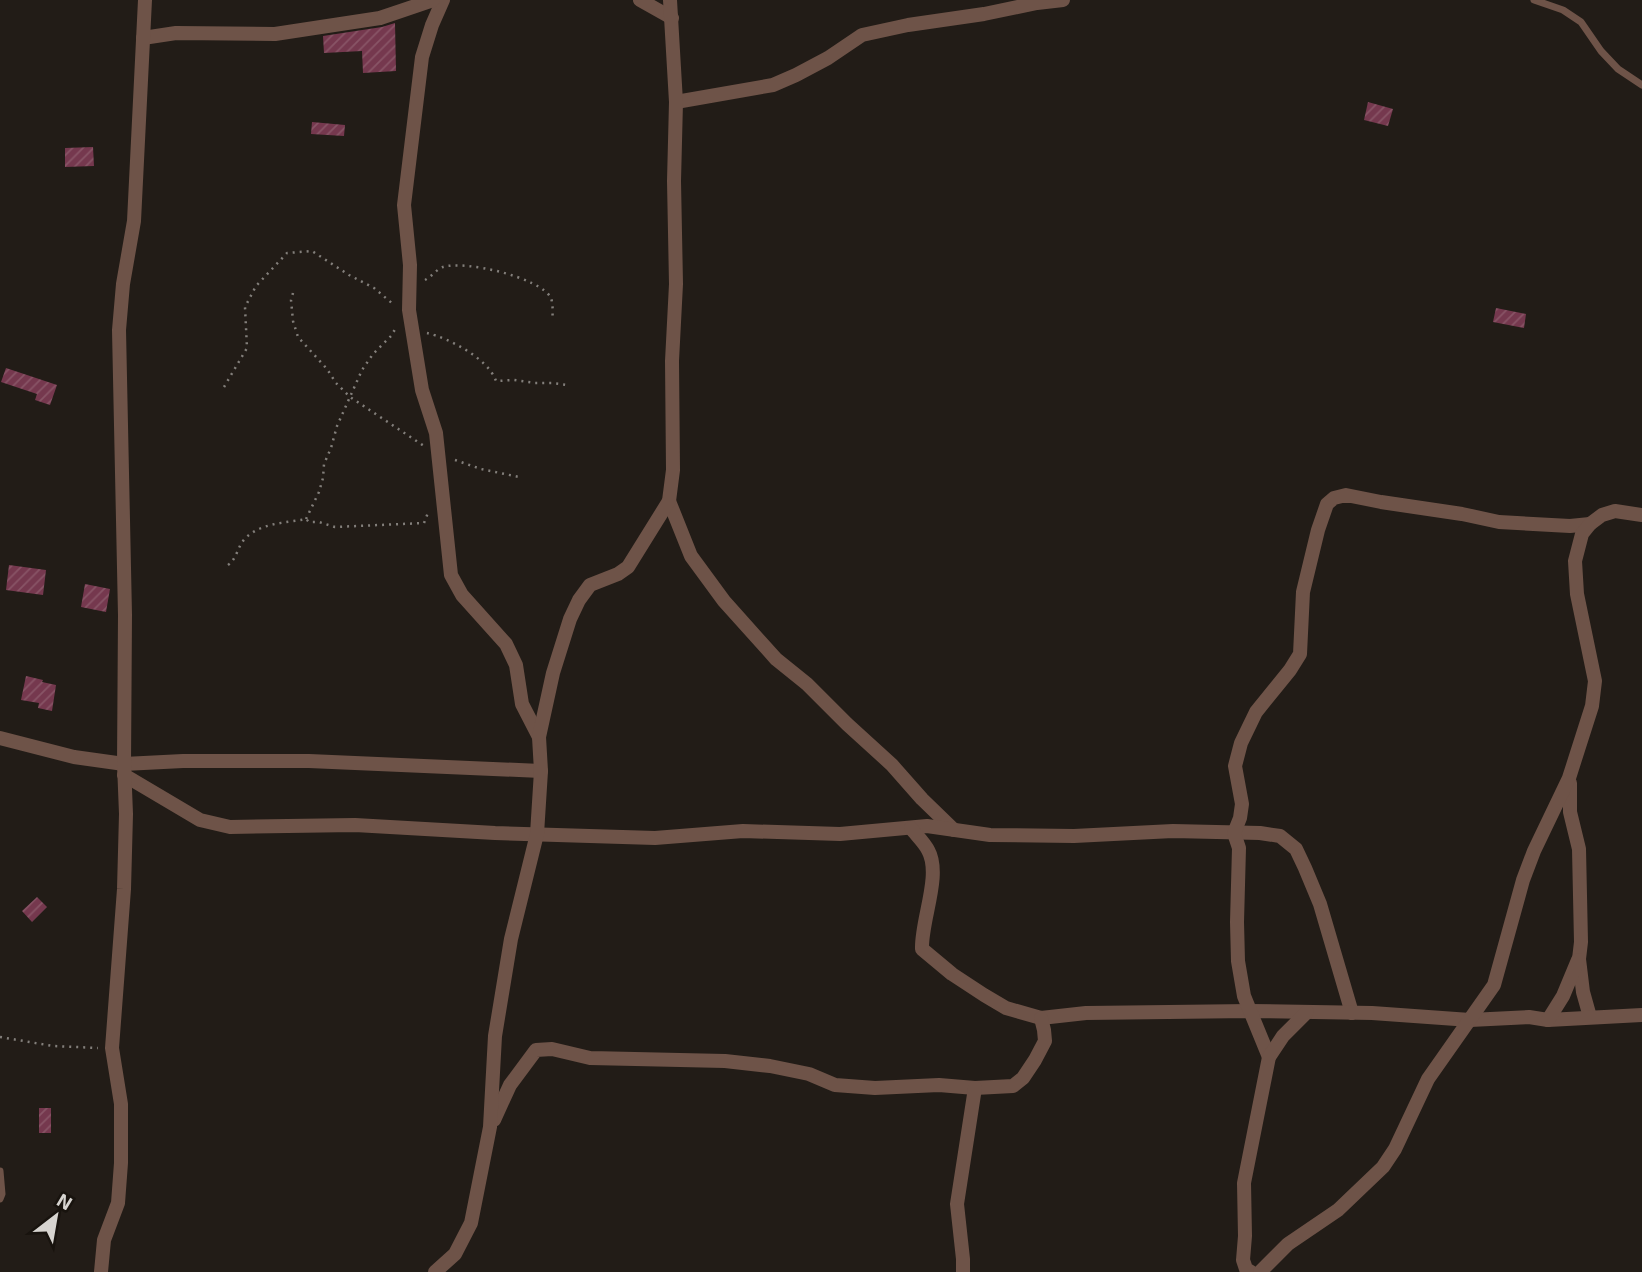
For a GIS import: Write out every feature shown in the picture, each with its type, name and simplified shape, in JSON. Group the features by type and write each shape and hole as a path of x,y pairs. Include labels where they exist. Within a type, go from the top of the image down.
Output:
{"street":[{"path":"101,1272 104,1240 118,1203 121,1163 121,1104 112,1048 124,890 126,814 119,330 123,284 134,221 145,0"},
{"path":"144,38 176,33 275,34 380,18 433,0"},
{"path":"443,0 422,57 404,205 410,265 409,310 422,390 436,433 451,575 462,595 506,644 516,664 522,704 539,737"},
{"path":"640,0 672,18"},
{"path":"435,1272 455,1254 471,1223 490,1127 497,1024 511,939 537,834 541,771 539,737 553,673 570,619 579,600 590,585 618,574 628,566 669,501 673,470 672,361 676,284 674,181 677,102 670,0"},
{"path":"677,102 773,85 828,58 862,35 1063,0"},
{"path":"1269,1057 1244,996 1238,961 1239,848 1234,834 1242,804 1235,766 1241,743 1256,712 1300,654 1303,592 1327,504 1334,498 1346,495 1499,522 1570,526 1590,524"},
{"path":"669,501 691,556 724,601 776,659 807,684 892,765 954,830"},
{"path":"1261,1272 1288,1244 1338,1210 1382,1167 1395,1149 1428,1079 1494,985 1534,851 1569,778 1592,706 1595,681 1577,594 1575,561 1582,534 1602,515 1615,511 1642,515"},
{"path":"0,738 124,769 200,820 230,827 355,825 655,838 743,831 839,834 927,826 1002,835 1074,836 1173,831 1280,836 1296,849 1320,904 1352,1013"},
{"path":"124,769 183,761 309,761 541,771"},
{"path":"1569,778 1570,811 1579,849 1579,959 1583,992 1590,1017"},
{"path":"911,828 929,851 934,879 922,935 922,949 952,974 984,995 1006,1007 1041,1018 1086,1013 1250,1011 1413,1015 1470,1020 1529,1017 1548,1020 1642,1015"},
{"path":"1548,1020 1563,996 1579,959"},
{"path":"1251,1272 1244,1260 1244,1184 1269,1057 1283,1036 1307,1012"},
{"path":"490,1127 510,1085 536,1050 552,1049 590,1058 725,1061 771,1066 809,1074 835,1085 875,1088 1013,1086 1023,1078 1045,1041 1041,1018"},
{"path":"963,1272 964,1259 957,1204 975,1088"}],"lane":[{"path":"1534,0 1563,10 1581,22 1601,51 1618,69 1642,85"},
{"path":"0,1171 0,1199"}],"path":[{"path":"224,387 247,348 245,307 256,286 287,253 312,251 374,288 411,320 416,328 446,338 477,356 496,381 568,385"},
{"path":"293,293 290,300 299,337 350,397 438,454 481,469 519,477"},
{"path":"228,565 233,561 243,541 254,531 269,525 306,519 335,527 424,523 432,504"},
{"path":"0,1037 53,1046 112,1048"}],"building":[{"path":"395,23 396,71 363,73 362,51 324,53 323,36"},
{"path":"1368,102 1393,109 1388,126 1364,120"},
{"path":"312,122 345,125 344,136 311,134"},
{"path":"93,147 94,166 65,167 65,148"},
{"path":"1496,308 1526,314 1524,328 1493,322"},
{"path":"6,368 57,385 50,405 35,400 37,394 1,382"},
{"path":"9,565 46,570 43,595 6,590"},
{"path":"85,584 110,589 106,612 81,607"},
{"path":"26,676 56,685 52,711 38,708 39,703 21,700"},
{"path":"37,897 47,907 32,922 22,911"},
{"path":"39,1108 51,1108 51,1133 39,1133"}]}
